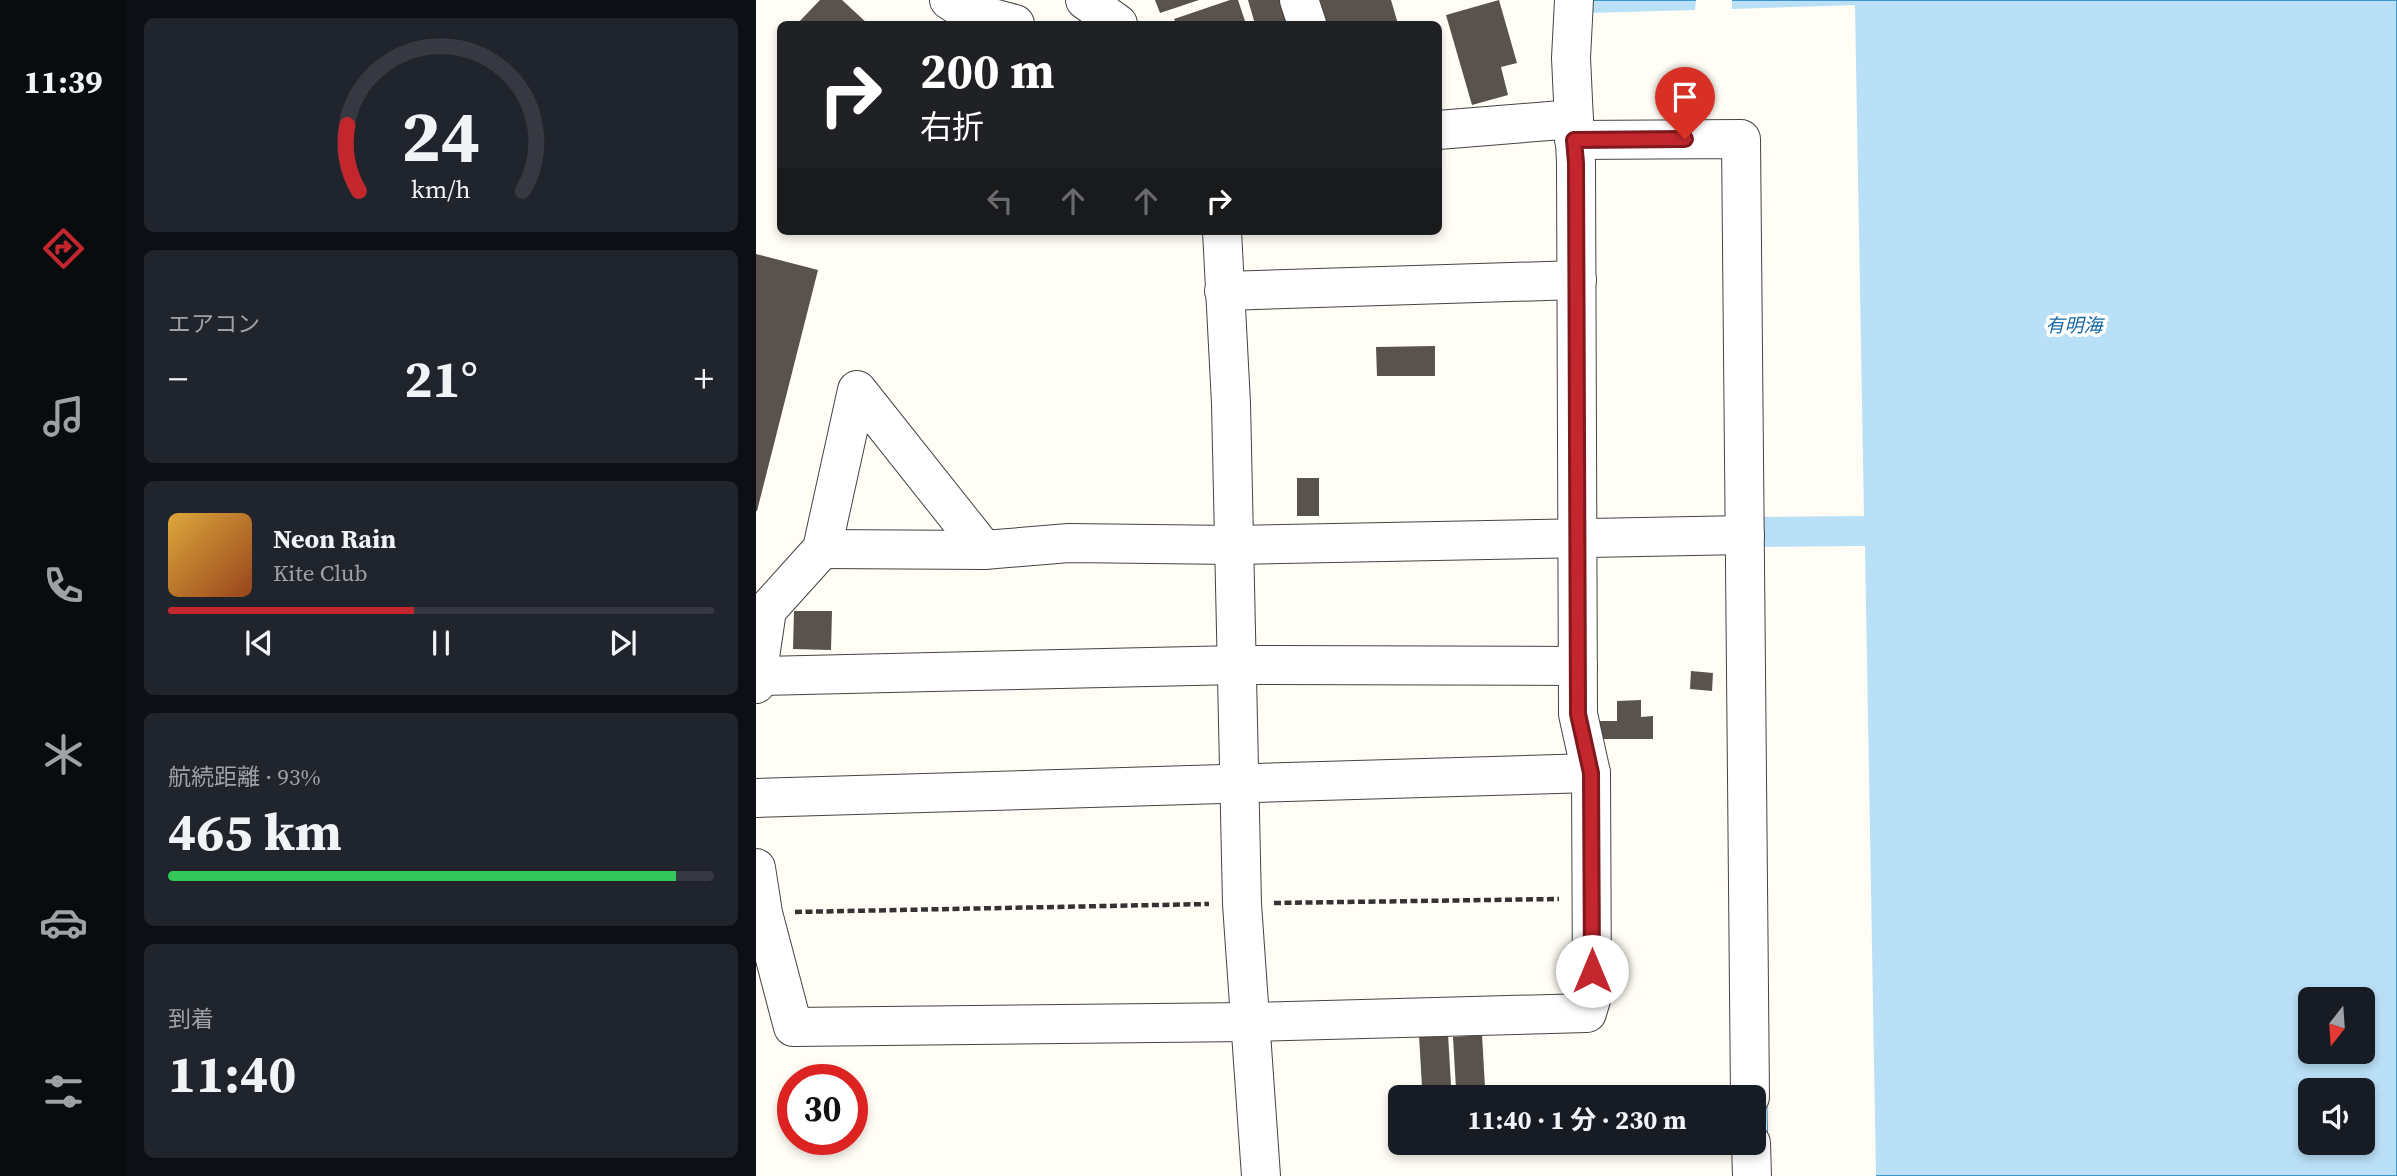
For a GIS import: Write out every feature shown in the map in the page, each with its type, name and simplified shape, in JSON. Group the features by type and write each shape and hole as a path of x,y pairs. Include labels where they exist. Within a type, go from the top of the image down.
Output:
{"street":[{"path":"948,0 966,11 1004,21"},
{"path":"1085,0 1114,21"},
{"path":"1299,0 1306,21"},
{"path":"756,868 763,913 793,1027 1249,1022 1587,1013 1592,996 1591,773 1578,714 1576,163 1571,58 1574,0"},
{"path":"1442,130 1574,130 1741,139 1750,1085"},
{"path":"1222,235 1231,403 1242,904 1261,1176"},
{"path":"1224,291 1577,280"},
{"path":"984,550 857,390 822,549 767,610 757,680 1237,665 1578,666"},
{"path":"822,549 984,550 1069,543 1234,545 1745,535"},
{"path":"756,798 1591,773"},
{"path":"1751,1155 1752,1176"}],"path":[{"path":"763,913 1592,899"}],"water":[{"name":"有明海","path":"1588,0 2397,0 2397,1176 1769,1176 1745,124 1588,13"}],"pier":[{"path":"1696,0 1732,0 1732,9 1855,5 1864,516 1756,517 1745,124 1588,126 1588,13 1695,10"},
{"path":"1865,546 1876,1176 1769,1176 1755,547"}],"building":[{"path":"820,0 842,0 865,21 800,21"},
{"path":"1155,0 1199,0 1160,13"},
{"path":"1230,0 1238,0 1245,21 1175,21 1174,19"},
{"path":"1248,0 1282,0 1288,21 1254,21"},
{"path":"1308,0 1391,0 1397,21 1314,21"},
{"path":"1499,0 1517,63 1501,67 1508,95 1472,105 1446,15"},
{"path":"756,254 818,270 757,511 756,511"},
{"path":"1435,346 1435,376 1377,376 1376,347"},
{"path":"1297,478 1319,478 1319,516 1297,516"},
{"path":"794,611 832,611 831,650 793,649"},
{"path":"1691,671 1713,673 1712,691 1690,689"},
{"path":"1641,700 1641,717 1653,716 1653,739 1596,739 1597,721 1617,721 1617,701"},
{"path":"1448,1034 1451,1085 1422,1085 1419,1035"},
{"path":"1482,1035 1485,1085 1456,1085 1453,1037"}],"route":[{"path":"1592,971 1591,773 1578,714 1574,140 1685,139"}]}
